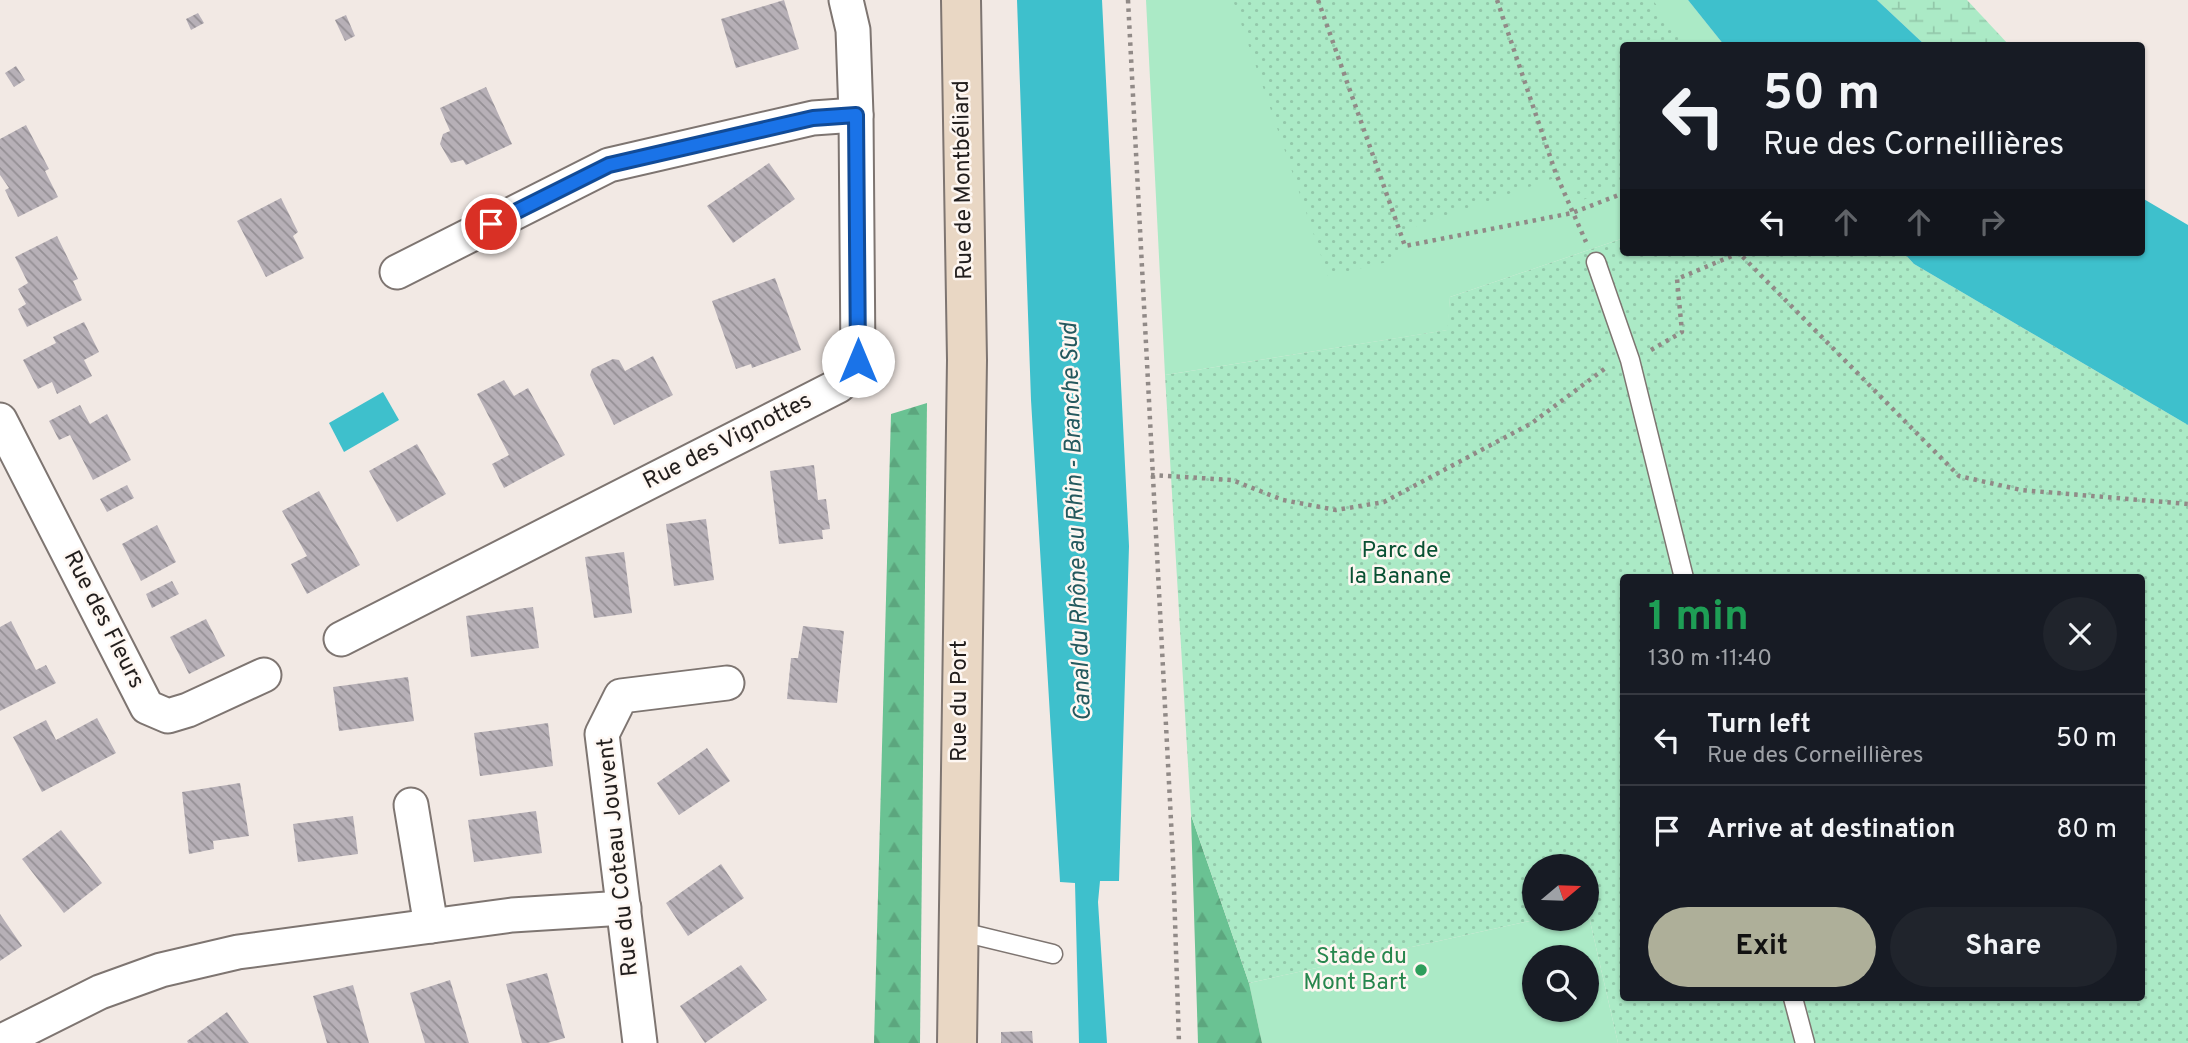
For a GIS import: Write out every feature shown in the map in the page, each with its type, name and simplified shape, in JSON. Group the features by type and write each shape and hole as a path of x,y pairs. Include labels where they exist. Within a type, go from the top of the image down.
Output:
{"main road":[{"name":"Rue de Montbéliard","path":"961,0 967,360"},
{"name":"Rue du Port","path":"957,1043 967,360"}],"street":[{"name":"Rue des Vignottes","path":"341,639 838,386 850,376 858,361 856,115 853,30 846,0"},
{"path":"397,272 609,165 813,118 856,115"},
{"name":"Rue des Fleurs","path":"0,420 147,707 168,716 264,675"},
{"name":"Rue du Coteau Jouvent","path":"640,1043 602,734 621,696 727,683"},
{"path":"411,805 431,926"},
{"path":"0,1042 100,992 161,970 238,952 512,915 624,908"}],"lane":[{"path":"1596,262 1630,360 1683,574"},
{"path":"958,931 1053,954"},
{"path":"1794,1001 1805,1043"}],"path":[{"path":"1128,0 1173,859 1179,1043"},
{"path":"1318,0 1405,246 1572,214 1620,195"},
{"path":"1497,0 1572,214 1596,262"},
{"path":"1151,475 1231,480 1283,500 1335,510 1384,502 1532,423 1602,368 1630,360 1682,332 1677,279 1732,256"},
{"path":"1742,256 1959,476 2021,490 2188,504"}],"green space":[{"path":"1146,0 1688,0 1722,42 1620,42 1620,239 1450,297 1448,330 1165,375"},
{"path":"1233,0 1653,0 1681,42 1620,42 1620,186 1580,201 1569,173 1397,233 1400,259 1328,276"},
{"path":"1877,0 1967,0 2006,42 1922,42"},
{"name":"Parc de la Banane","path":"1620,239 1620,256 1907,256 1914,264 2188,425 2188,1043 1618,1043 1599,960 1599,945 1595,945 1592,931 1600,931 1600,854 1522,854 1522,923 1249,983 1191,815 1165,375 1447,330 1450,297"},
{"path":"927,403 920,1043 874,1043 891,414"},
{"path":"1191,815 1249,983 1262,1043 1198,1043"},
{"name":"Stade du Mont Bart","path":"1522,923 1522,931 1592,931 1595,945 1522,945 1522,1022 1599,1022 1599,960 1618,1043 1262,1043 1249,983"}],"water":[{"name":"Canal du Rhône au Rhin - Branche Sud","path":"1017,0 1102,0 1129,546 1119,881 1100,881 1098,902 1107,1043 1079,1043 1075,883 1060,882 1031,400"},
{"path":"1688,0 1877,0 1922,42 1722,42"},
{"path":"2145,200 2188,225 2188,425 1914,264 1907,256 2145,256"},
{"path":"383,392 399,420 344,452 329,423"}],"building":[{"path":"784,0 799,49 736,68 721,19"},
{"path":"198,13 204,23 191,30 186,19"},
{"path":"346,15 355,36 345,41 335,20"},
{"path":"16,66 25,80 14,87 5,73"},
{"path":"486,87 512,144 466,165 463,160 451,163 440,144 443,134 450,131 440,108"},
{"path":"26,125 49,169 45,171 58,197 18,217 5,190 9,188 0,175 0,139"},
{"path":"769,163 795,199 733,243 707,206"},
{"path":"281,198 298,232 293,236 304,258 266,277 237,221"},
{"path":"57,236 78,279 73,281 82,300 27,327 18,309 26,304 18,289 28,283 15,257"},
{"path":"775,278 801,350 752,368 751,364 736,369 712,301"},
{"path":"84,322 99,352 84,360 92,376 57,394 52,382 38,389 23,360 56,343 53,337"},
{"path":"653,356 673,395 614,425 590,375 592,369 613,359 619,360 625,371"},
{"path":"504,380 514,396 528,388 565,455 504,488 492,464 509,455 477,394"},
{"path":"80,405 90,424 107,414 131,460 93,480 70,435 59,440 49,421"},
{"path":"417,444 446,494 397,522 369,471"},
{"path":"814,465 818,500 826,499 830,529 822,530 823,539 779,544 770,471"},
{"path":"127,485 134,498 107,512 100,499"},
{"path":"319,491 360,565 307,594 291,564 307,556 282,511"},
{"path":"706,519 714,580 674,586 666,524"},
{"path":"157,525 176,562 141,581 122,544"},
{"path":"624,552 632,613 594,618 585,557"},
{"path":"172,581 179,594 152,608 146,594"},
{"path":"533,607 539,648 471,657 466,616"},
{"path":"206,619 225,656 189,674 170,637"},
{"path":"11,621 36,670 46,665 56,683 0,711 0,627"},
{"path":"803,626 844,631 837,703 787,699 791,658 798,658"},
{"path":"408,677 414,721 339,731 333,687"},
{"path":"97,718 116,753 42,792 13,737 46,720 56,740"},
{"path":"548,723 553,766 480,776 474,733"},
{"path":"707,748 730,781 679,815 657,783"},
{"path":"240,783 249,836 213,841 214,849 189,854 182,792"},
{"path":"536,811 542,853 474,862 468,820"},
{"path":"353,816 358,854 298,862 293,824"},
{"path":"61,830 102,883 64,913 22,859"},
{"path":"721,864 744,898 688,936 666,903"},
{"path":"0,914 22,946 0,961"},
{"path":"741,965 767,1000 705,1043 680,1006"},
{"path":"547,973 565,1038 547,1043 522,1043 506,984"},
{"path":"450,980 469,1043 425,1043 410,993"},
{"path":"353,985 369,1043 327,1043 313,996"},
{"path":"227,1012 249,1043 188,1043 187,1041"},
{"path":"1032,1031 1033,1043 1001,1043 1001,1032"}],"place":[{"name":"Stade du Mont Bart","path":"1421,970"}],"route":[{"path":"491,224 609,165 813,118 856,115 858,361"}]}
